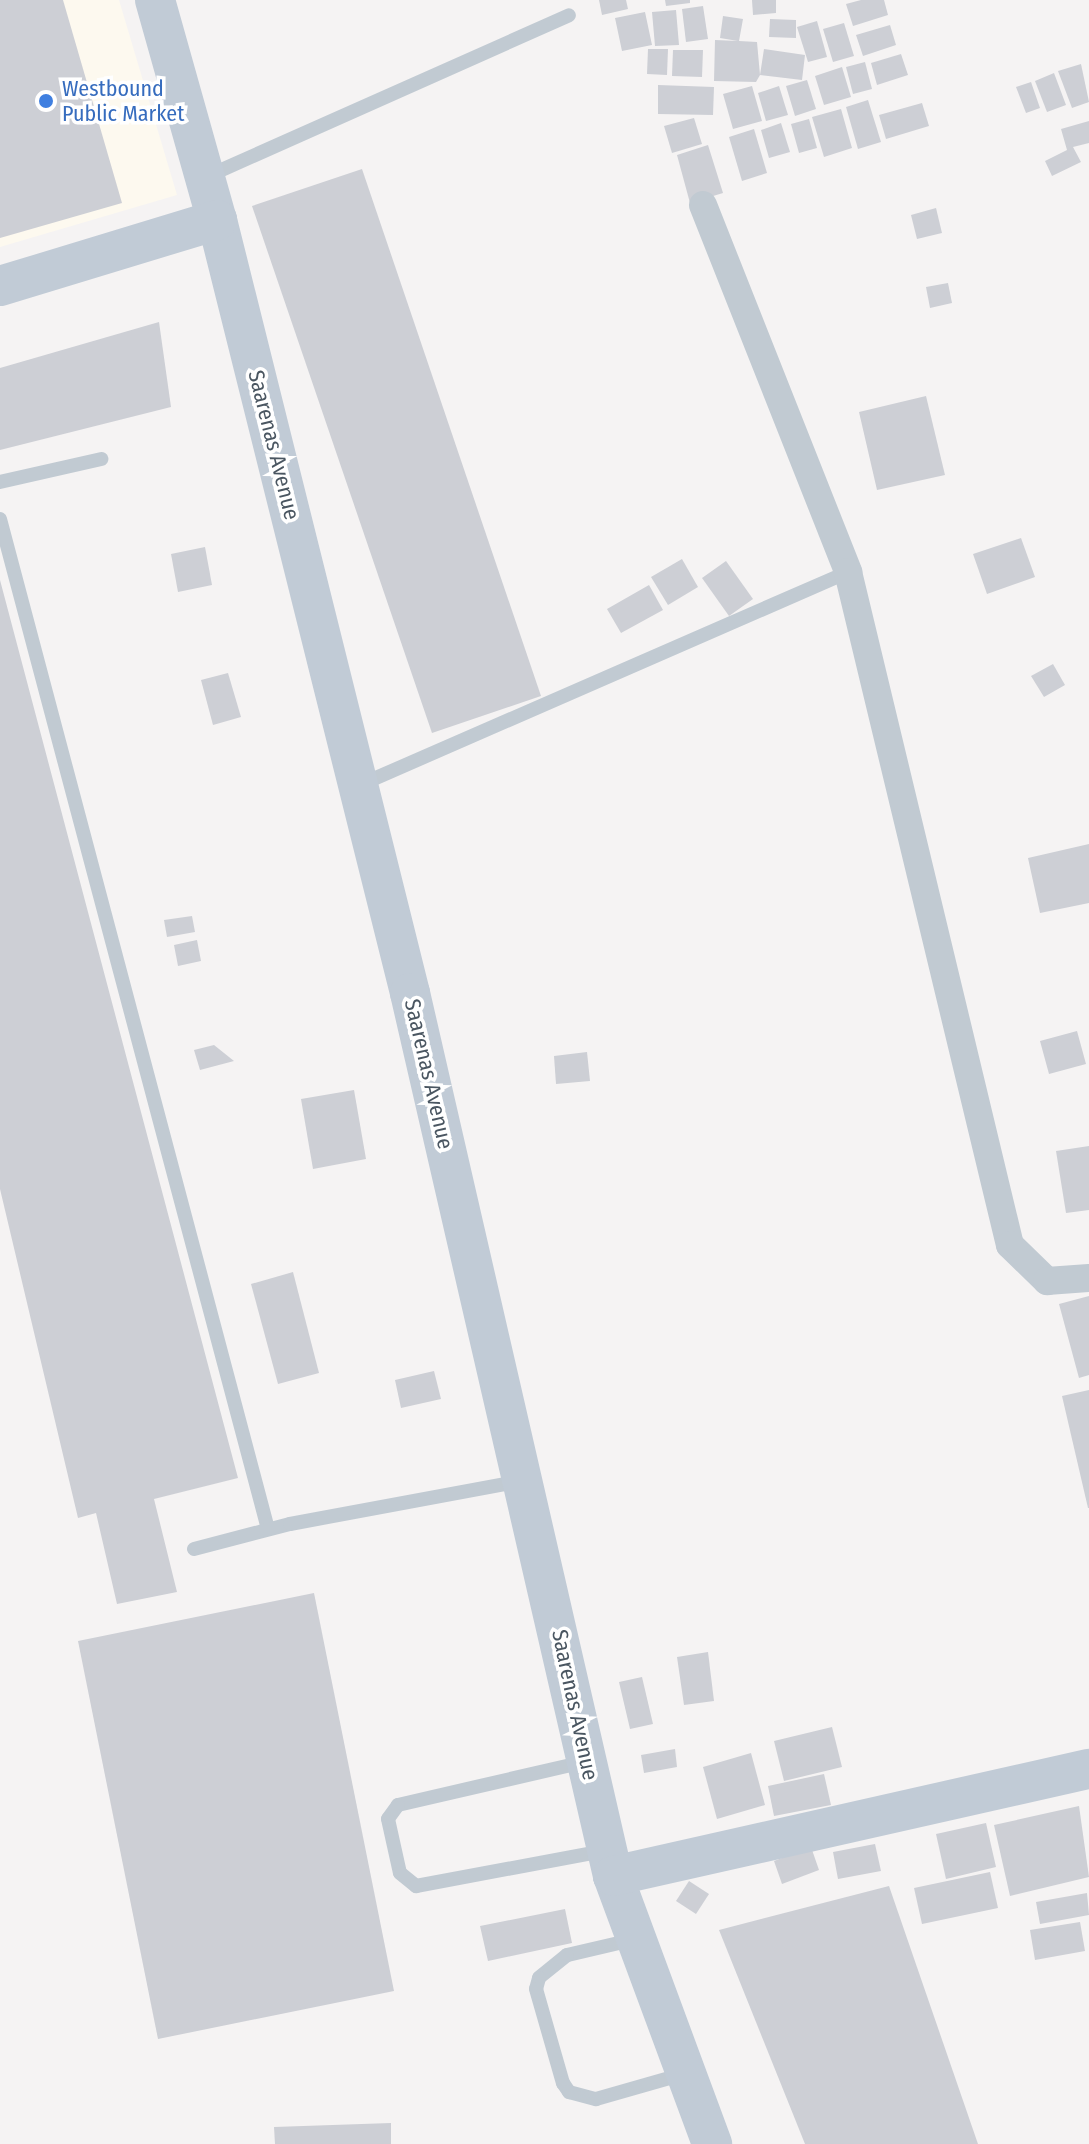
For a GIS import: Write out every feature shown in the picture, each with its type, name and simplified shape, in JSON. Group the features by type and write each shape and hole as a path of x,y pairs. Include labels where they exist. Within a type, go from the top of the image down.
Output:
{"main road":[{"name":"Saarenas Avenue","path":"155,0 217,220 358,786 526,1480 610,1863 712,2144"},
{"path":"0,286 217,220"},
{"path":"610,1863 1088,1774"}],"street":[{"path":"703,205 848,572 1010,1245 1047,1281 1089,1278"}],"lane":[{"path":"205,177 569,15"},
{"path":"0,482 101,459"},
{"path":"0,519 268,1529"},
{"path":"358,786 848,572"},
{"path":"194,1549 268,1529 526,1480"},
{"path":"588,1761 398,1805 388,1819 400,1873 416,1886 610,1863"},
{"path":"636,1939 567,1955 539,1978 536,1989 563,2083 569,2092 596,2099 686,2074"}],"shaded area":[{"name":"Westbound Public Market","path":"0,0 119,0 177,195 0,247"}],"building":[{"name":"Westbound Public Market","path":"0,0 63,0 122,203 0,238"},
{"path":"599,0 626,0 628,9 602,15"},
{"path":"665,0 690,0 690,3 666,6"},
{"path":"752,0 776,0 776,13 753,15"},
{"path":"861,0 884,0 888,15 853,26 846,4"},
{"path":"703,6 708,39 686,42 682,9"},
{"path":"676,10 679,45 655,46 652,12"},
{"path":"645,12 652,45 622,51 615,18"},
{"path":"723,16 743,19 739,41 757,42 760,75 756,82 714,81 715,40 738,41 720,38"},
{"path":"770,19 796,20 796,38 769,37"},
{"path":"817,21 827,57 808,62 797,27"},
{"path":"844,23 854,56 833,62 823,29"},
{"path":"890,25 896,45 863,56 856,35"},
{"path":"648,49 668,49 667,75 647,74"},
{"path":"764,49 805,55 802,80 760,75"},
{"path":"673,50 703,50 702,77 672,76"},
{"path":"901,54 908,75 877,85 871,63"},
{"path":"865,62 872,89 853,94 846,67"},
{"path":"1081,64 1089,102 1072,108 1058,71"},
{"path":"842,67 851,97 824,105 815,76"},
{"path":"1054,73 1066,105 1047,112 1035,81"},
{"path":"807,80 816,109 795,116 786,86"},
{"path":"1031,82 1040,108 1026,113 1016,87"},
{"path":"658,85 714,87 713,115 658,114"},
{"path":"752,86 762,121 733,129 723,94"},
{"path":"779,86 788,115 766,121 758,93"},
{"path":"868,100 881,142 858,149 846,107"},
{"path":"922,103 929,126 886,139 879,115"},
{"path":"841,109 852,148 824,157 812,117"},
{"path":"694,118 702,144 672,153 664,126"},
{"path":"809,119 817,148 799,153 791,124"},
{"path":"1089,121 1089,143 1073,147 1081,162 1052,176 1045,161 1067,150 1061,129"},
{"path":"781,123 790,152 769,158 761,130"},
{"path":"754,129 767,173 742,181 729,137"},
{"path":"708,145 723,193 690,203 677,155"},
{"path":"362,169 541,696 432,733 252,206"},
{"path":"936,208 942,233 917,239 911,215"},
{"path":"948,283 952,303 930,308 926,287"},
{"path":"159,322 171,407 0,450 0,368"},
{"path":"926,396 945,475 877,490 859,412"},
{"path":"1021,538 1035,577 987,594 973,554"},
{"path":"205,547 212,585 178,592 171,554"},
{"path":"682,559 698,587 668,605 651,577"},
{"path":"726,561 753,599 729,616 702,578"},
{"path":"0,580 238,1478 154,1499 177,1592 117,1604 96,1513 78,1518 0,1189"},
{"path":"649,585 663,610 621,633 607,609"},
{"path":"1053,664 1065,685 1044,697 1031,676"},
{"path":"228,673 241,717 213,725 201,680"},
{"path":"1089,844 1089,903 1040,913 1028,858"},
{"path":"192,916 195,932 167,937 164,920"},
{"path":"197,940 201,961 178,966 174,945"},
{"path":"1077,1031 1086,1064 1049,1074 1040,1041"},
{"path":"214,1045 234,1061 200,1070 194,1050"},
{"path":"587,1052 590,1081 556,1084 554,1056"},
{"path":"354,1090 366,1159 313,1169 301,1099"},
{"path":"1089,1146 1089,1210 1066,1213 1056,1151"},
{"path":"293,1272 319,1373 278,1384 251,1284"},
{"path":"1089,1296 1089,1375 1079,1378 1059,1304"},
{"path":"434,1371 441,1399 401,1408 395,1380"},
{"path":"1089,1390 1089,1508 1088,1508 1062,1396"},
{"path":"314,1593 394,1991 158,2039 78,1641"},
{"path":"708,1652 714,1701 684,1705 677,1657"},
{"path":"642,1677 653,1724 630,1729 619,1682"},
{"path":"832,1727 842,1767 784,1781 774,1741"},
{"path":"675,1749 677,1767 644,1773 641,1755"},
{"path":"751,1753 765,1805 717,1819 703,1767"},
{"path":"824,1774 831,1805 774,1816 768,1786"},
{"path":"1079,1806 1089,1877 1010,1896 994,1825"},
{"path":"986,1823 996,1867 946,1879 936,1834"},
{"path":"875,1844 881,1871 838,1879 833,1852"},
{"path":"811,1847 819,1870 782,1884 774,1861"},
{"path":"990,1872 998,1908 922,1924 914,1888"},
{"path":"689,1881 709,1894 696,1914 676,1901"},
{"path":"889,1886 978,2144 805,2144 719,1930"},
{"path":"1087,1893 1089,1915 1040,1924 1036,1902"},
{"path":"565,1909 572,1943 488,1961 480,1926"},
{"path":"1080,1922 1085,1951 1035,1960 1030,1930"},
{"path":"391,2123 391,2144 275,2144 274,2127"}],"place":[{"name":"Westbound Public Market","path":"46,101"}]}
